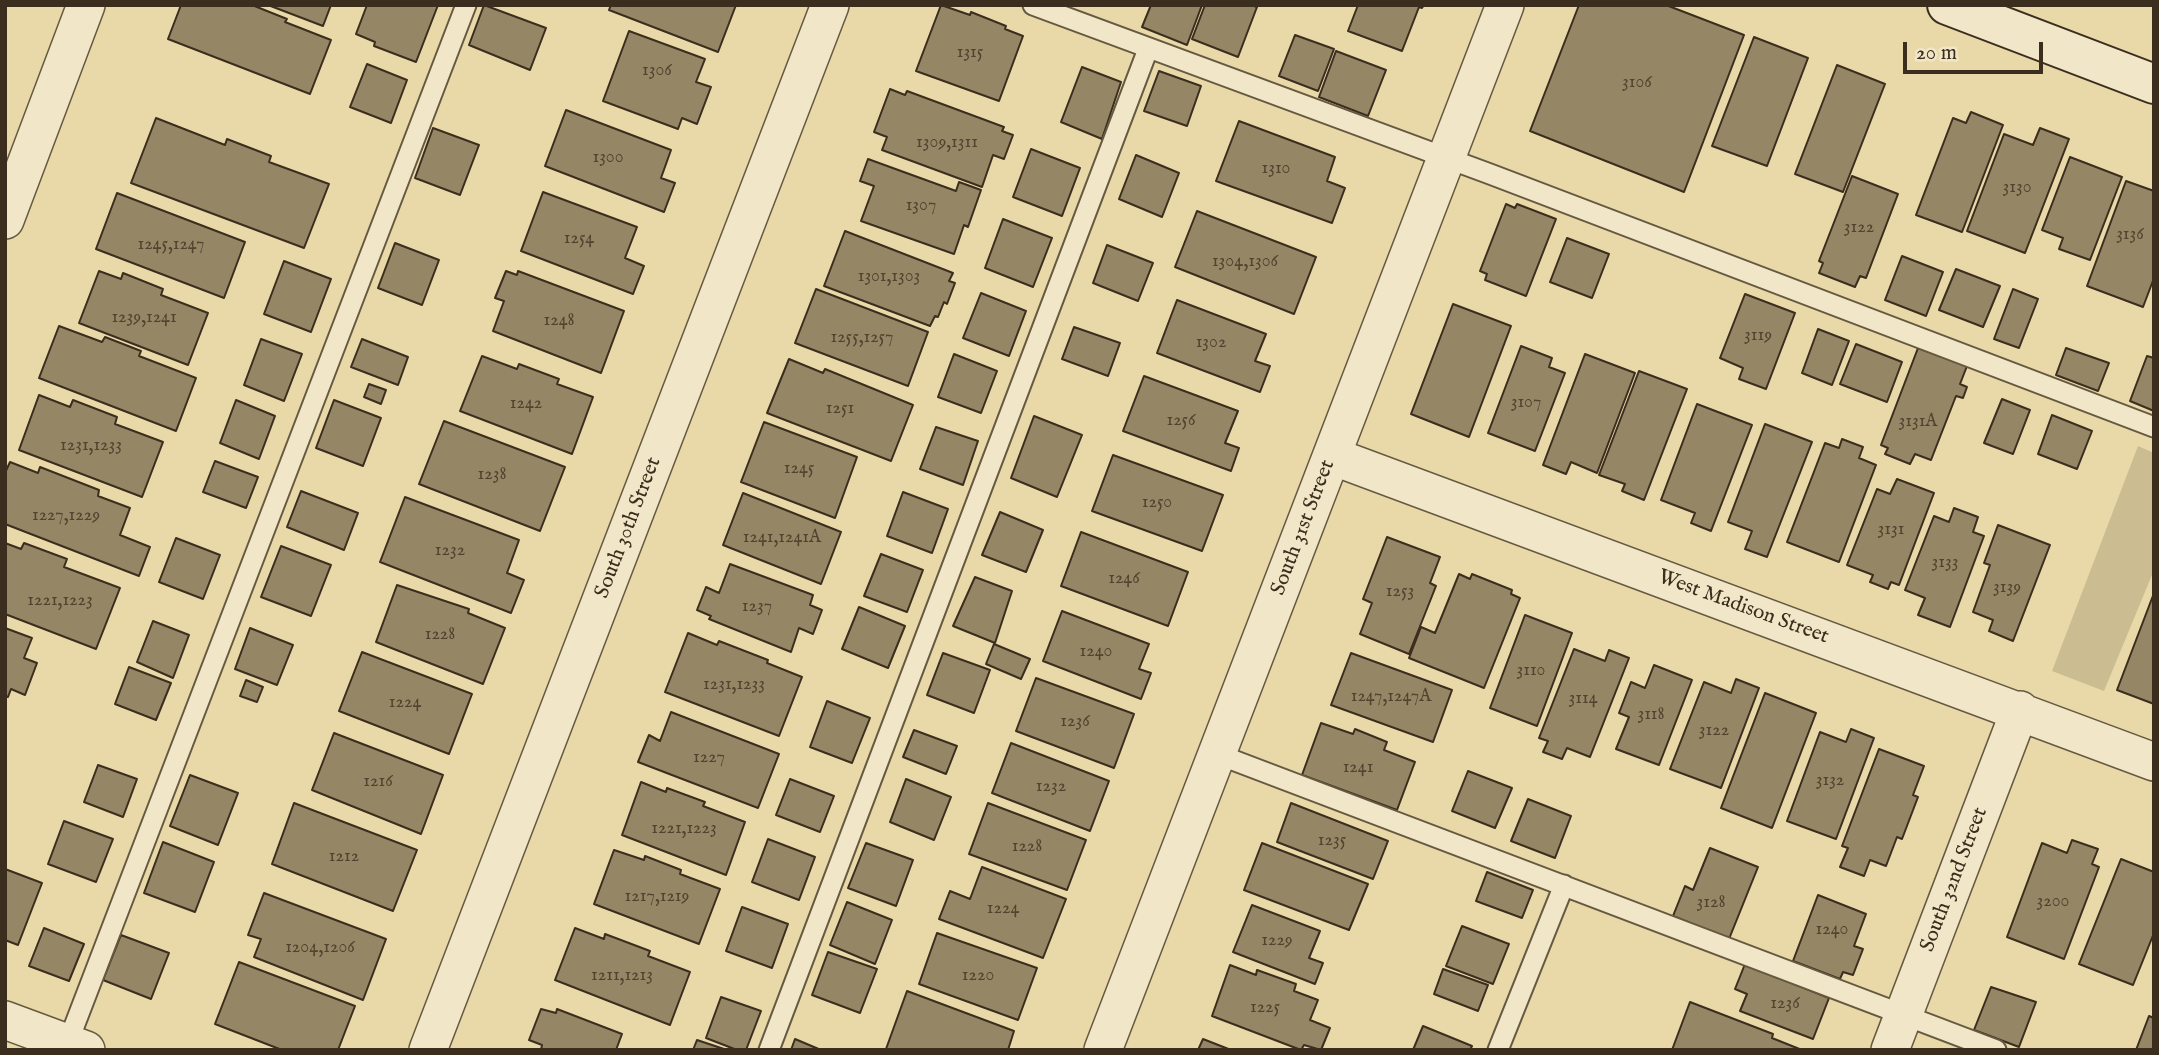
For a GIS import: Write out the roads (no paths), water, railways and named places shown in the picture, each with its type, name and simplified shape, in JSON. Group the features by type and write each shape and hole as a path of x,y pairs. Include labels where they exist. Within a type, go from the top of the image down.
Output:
{"main road":[{"path":"1947,5 2154,84"}],"street":[{"path":"5,220 86,5"},
{"name":"South 30th Street","path":"428,1050 830,5"},
{"name":"South 31st Street","path":"1103,1050 1505,5"},
{"name":"West Madison Street","path":"1332,456 2154,762"},
{"name":"South 32nd Street","path":"1890,1050 2020,710"},
{"path":"5,1020 73,1047"}],"lane":[{"path":"73,1047 466,5"},
{"path":"1032,5 1446,158 2154,427"},
{"path":"769,1050 1148,49"},
{"path":"1217,754 1996,1050"},
{"path":"1498,1050 1564,885"}]}
